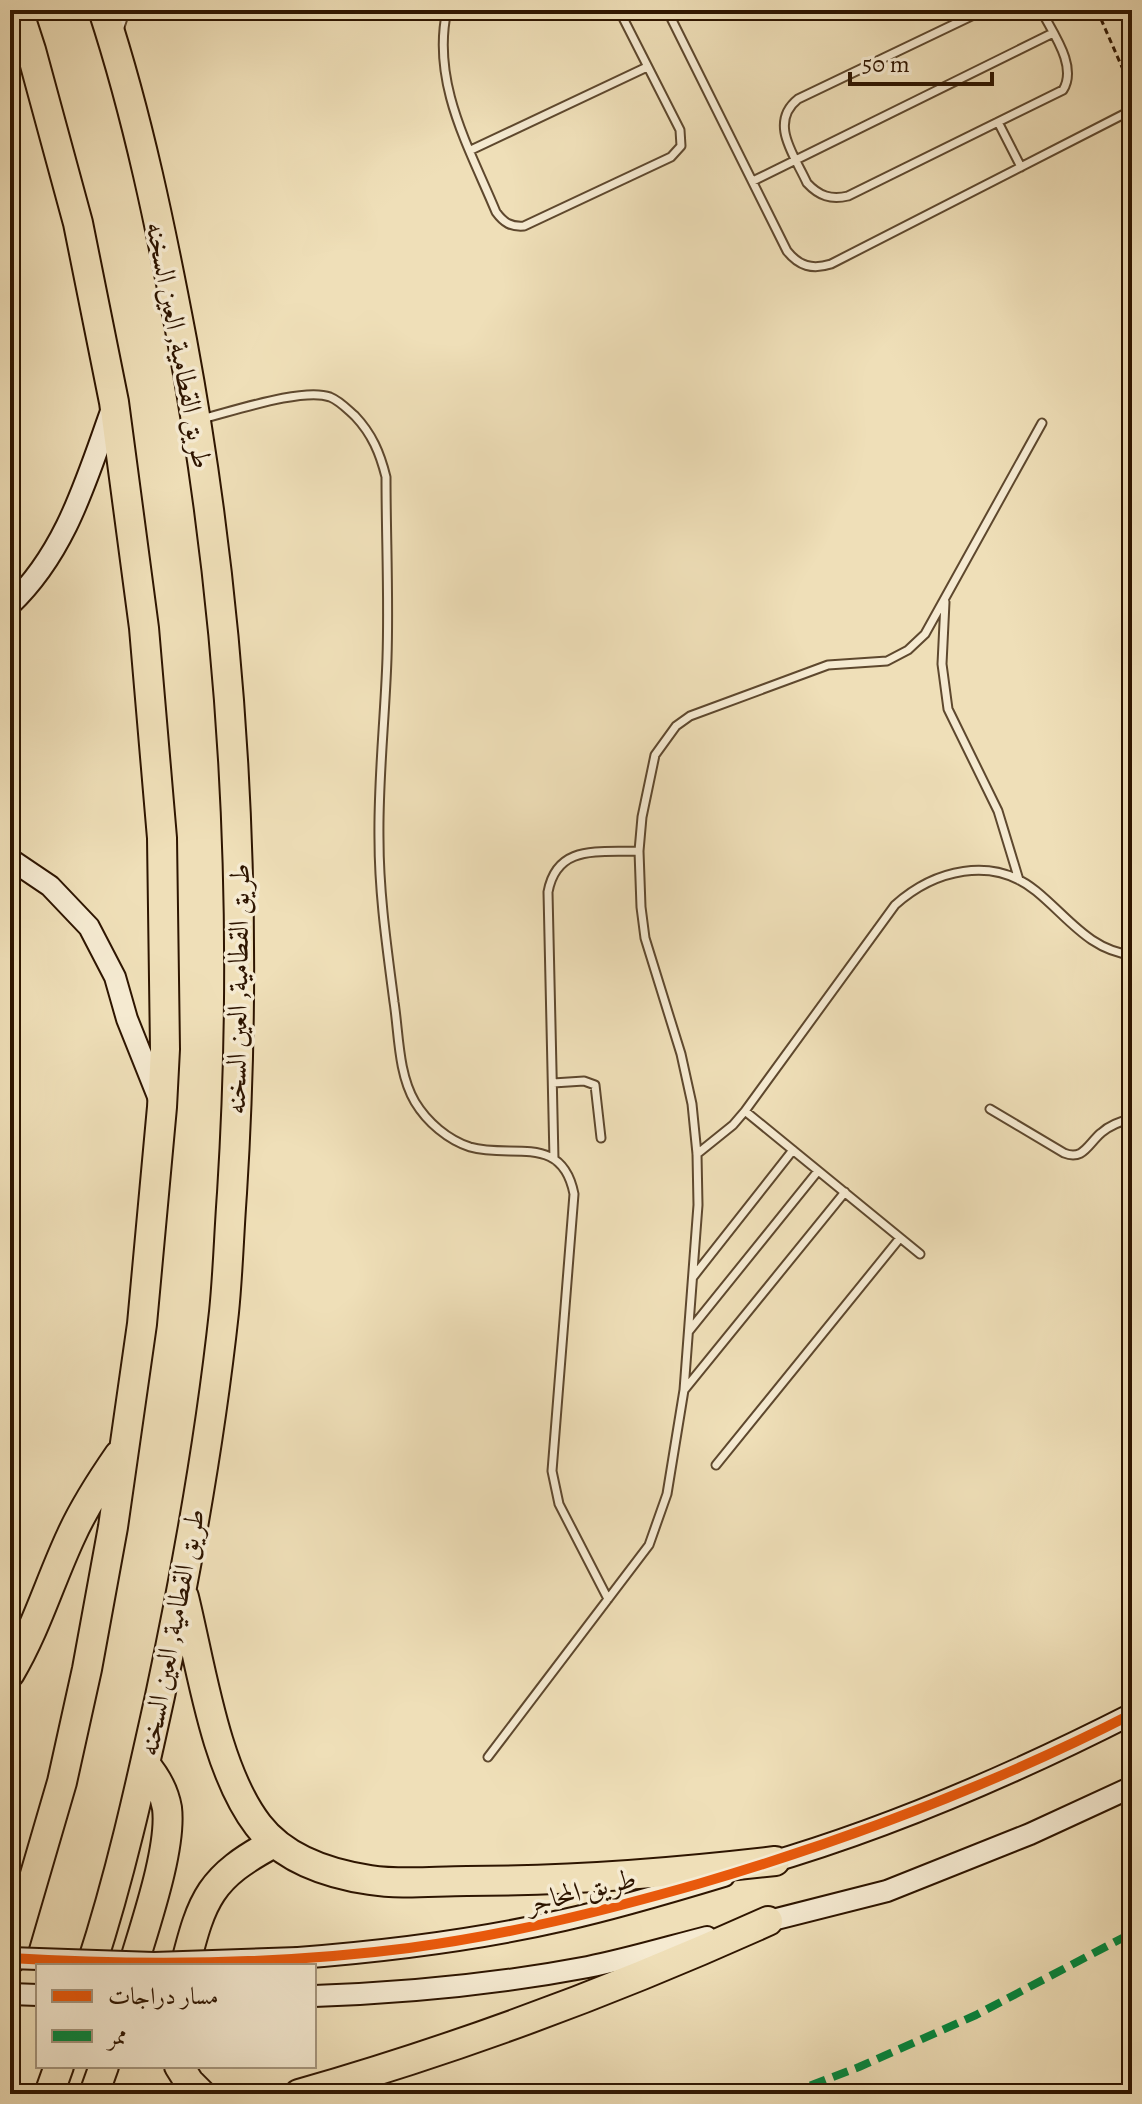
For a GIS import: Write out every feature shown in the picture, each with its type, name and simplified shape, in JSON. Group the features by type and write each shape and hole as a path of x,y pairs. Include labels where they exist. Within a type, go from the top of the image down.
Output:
{"highway":[{"path":"10,1959 62,1782 87,1669 142,1324 165,1049 162,838 144,628 114,402 78,223 18,10"},
{"name":"طريق القطامية, العين السخنه","path":"92,1964 132,1822 145,1764 182,1591 206,1448 224,1310 239,1070 240,872 229,675 197,420 163,238 103,10"},
{"path":"10,1673 23,1651 72,1534 124,1448"},
{"path":"182,1591 220,1745 235,1789 258,1825 274,1843 311,1865 372,1880 503,1881 585,1878 775,1861"},
{"path":"134,1964 157,1882 167,1822 160,1785 145,1764"},
{"path":"186,1964 197,1919 211,1891 247,1857 274,1843"},
{"path":"299,2094 515,2026 666,1967 768,1921"},
{"path":"49,2094 58,2068"},
{"path":"94,2094 103,2068"},
{"path":"180,2068 201,2094"}],"street":[{"path":"112,38 122,10"},
{"path":"10,605 55,551 75,509 114,402"},
{"path":"10,859 50,886 89,927 115,977 127,1019 162,1107"},
{"name":"طريق المحاجر","path":"10,1959 154,1963 298,1958 410,1948 515,1931 614,1908 775,1861 943,1801 1027,1765 1132,1714"},
{"path":"316,1996 414,1991 531,1977 591,1966 887,1891 1030,1834 1132,1787"},
{"path":"10,1994 36,1995"}],"lane":[{"path":"447,10 442,41 444,78 449,97 501,219 516,226 538,220 677,152 682,137 680,130 619,10"},
{"path":"667,10 787,251 795,261 806,267 819,268 1132,110"},
{"path":"984,10 791,105 785,113 783,132 813,190 821,195 848,196 1063,90 1068,82 1067,64 1041,10"},
{"path":"753,181 1053,33"},
{"path":"471,150 647,67"},
{"path":"998,122 1021,167"},
{"path":"197,420 316,394 342,403 365,426 382,459 386,492 387,657 379,795 381,886 384,930 407,1084 425,1117 454,1140 472,1148 542,1153 564,1168 571,1180 574,1194 552,1471 559,1504 608,1599"},
{"path":"488,1757 649,1545 667,1494 684,1390 698,1205 692,1104 681,1054 653,969 641,907 639,851 649,772 655,755 676,726 690,716 828,665 876,663 898,656 925,634 1042,423"},
{"path":"946,596 941,641 948,709 998,811 1019,880"},
{"path":"554,1159 550,880 566,859 577,854 639,851"},
{"path":"697,1154 733,1125 745,1111 895,905 926,882 962,870 982,870 1019,880 1035,890 1092,942 1114,953 1132,955"},
{"path":"553,1083 584,1081 595,1085 601,1138"},
{"path":"990,1109 1074,1156 1084,1152 1111,1125 1132,1119"},
{"path":"745,1111 920,1254"},
{"path":"693,1277 793,1150"},
{"path":"689,1331 818,1171"},
{"path":"684,1390 845,1192"},
{"path":"716,1465 900,1238"}],"path":[{"path":"1097,10 1132,90"}],"marked path":[{"path":"788,2094 859,2067 976,2015 1132,1933"}],"cycle path":[{"path":"10,1958 160,1963 260,1961 409,1948 519,1929 698,1884 865,1830 1027,1764 1132,1714"}]}
